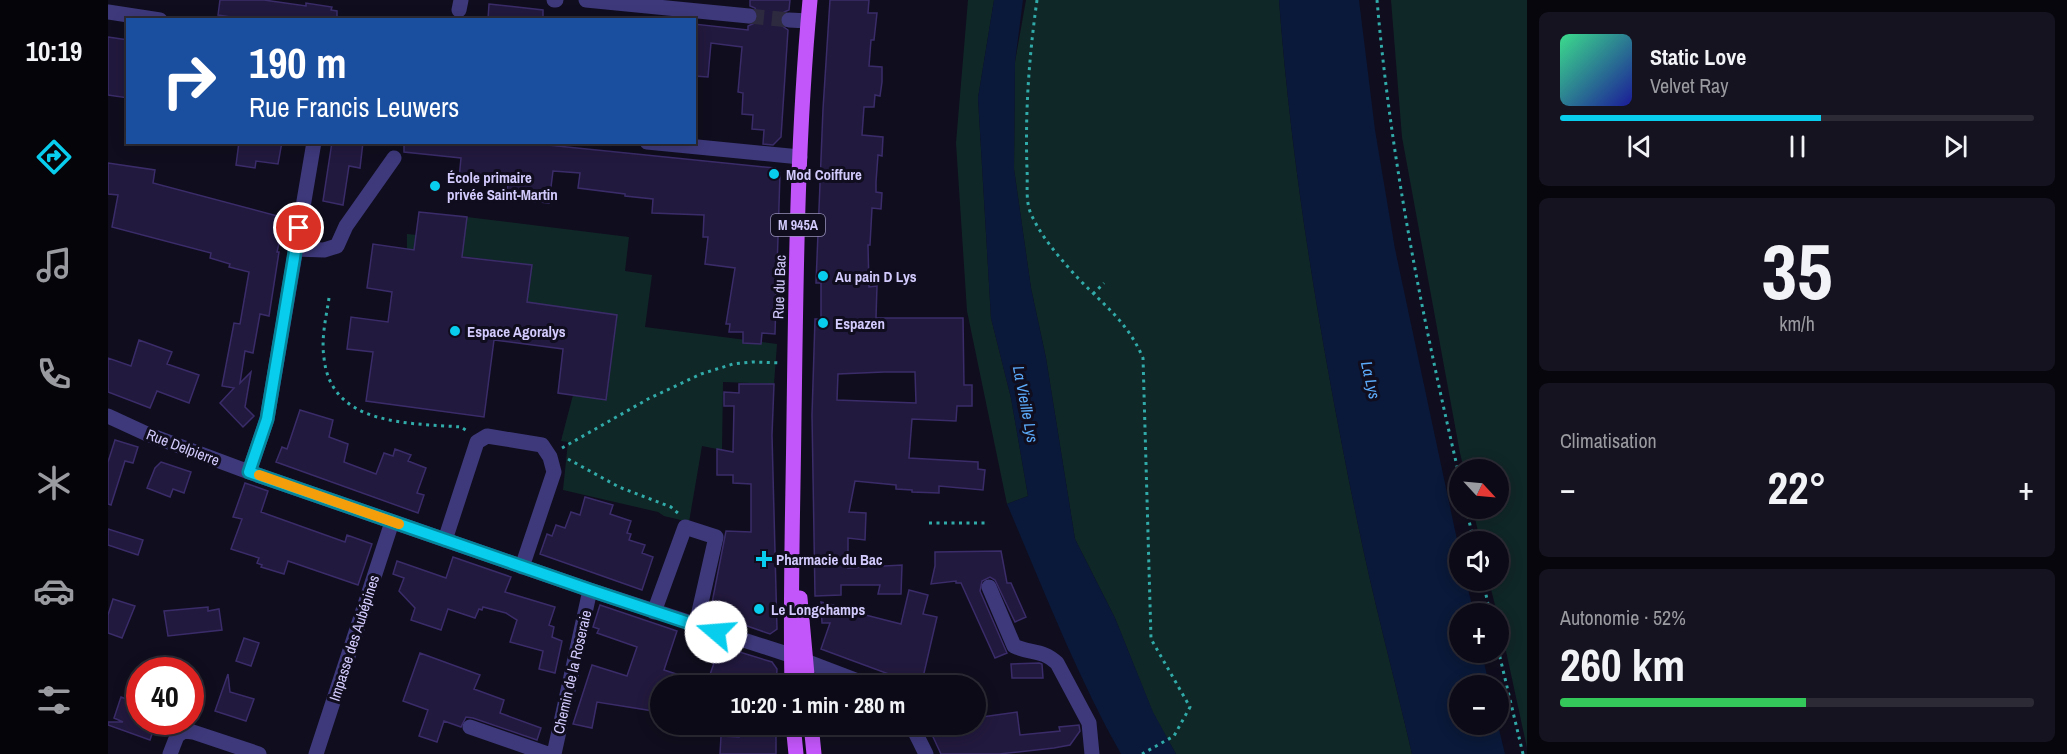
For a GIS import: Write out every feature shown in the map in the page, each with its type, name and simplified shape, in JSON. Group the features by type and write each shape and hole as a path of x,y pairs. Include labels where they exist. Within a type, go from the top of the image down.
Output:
{"main road":[{"name":"Rue du Bac","path":"798,659 793,539 795,363 802,100 810,0"},
{"name":"M 945A","path":"794,675 798,659"},
{"name":"M 945A","path":"798,659 804,675"},
{"path":"794,735 796,754"},
{"path":"813,735 814,754"}],"street":[{"path":"586,0 749,16"},
{"path":"108,12 147,18"},
{"path":"789,20 808,21"},
{"path":"249,472 267,419 314,144"},
{"path":"667,144 800,157"},
{"path":"296,249 324,250 337,246 346,226 394,158"},
{"name":"Rue Delpierre","path":"108,416 147,434 249,472 841,675"},
{"path":"445,540 477,442 487,436 542,445 553,454 554,472 522,567"},
{"name":"Impasse des Aubépines","path":"316,754 392,522"},
{"path":"654,612 685,527 717,537 696,625"},
{"path":"988,587 1014,646 1048,655 1057,663 1089,723 1092,754"},
{"name":"Chemin de la Roseraie","path":"554,754 590,590"},
{"path":"470,727 548,754"},
{"path":"170,754 177,736 184,731 259,754"},
{"path":"916,735 926,754"}],"path":[{"path":"1037,0 1028,75 1027,200 1043,235 1068,267 1120,319 1134,338 1143,358 1151,639 1190,707 1174,736 1142,754"},
{"path":"1377,0 1400,186 1425,325 1455,459"},
{"path":"1093,294 1104,283"},
{"path":"329,298 324,328 324,358 331,385 342,400 364,413 404,423 461,427 482,439"},
{"path":"685,527 680,515 671,507 619,487 553,454 580,436 604,425 648,399 701,374 743,363 795,363"},
{"path":"929,523 986,523"},
{"path":"1501,663 1523,754"}],"green space":[{"path":"968,0 994,0 978,98 991,318 1011,398 1028,496 1007,504 967,311 956,143"},
{"path":"1026,0 1279,0 1300,196 1320,326 1363,550 1412,754 1176,754 1153,713 1115,618 1075,539 1046,358 1031,288 1014,169 1015,62"},
{"path":"1391,0 1527,0 1527,748 1509,663 1509,603 1494,603 1492,591 1509,591 1509,531 1478,531 1475,519 1509,519 1509,459 1462,459 1402,137"},
{"path":"467,217 629,237 625,271 652,275 645,327 777,344 774,384 723,382 722,450 702,446 689,522 664,516 658,512 563,490 568,442 561,441 573,395 606,399 617,315 527,302 532,265 407,249 407,234 464,240"}],"water":[{"name":"La Vieille Lys","path":"994,0 1023,0 1015,62 1014,169 1031,288 1046,358 1075,539 1115,618 1153,712 1176,754 1121,754 1075,662 1007,504 1028,496 1011,398 991,318 978,98"},
{"name":"La Lys","path":"1279,0 1359,0 1375,130 1395,249 1449,502 1449,519 1453,519 1455,531 1449,531 1449,591 1468,591 1472,603 1449,603 1449,663 1484,663 1487,675 1449,675 1449,735 1500,735 1505,754 1412,754 1363,550 1320,326 1300,196"}],"building":[{"path":"220,0 264,0 306,6 306,3 332,7 331,10 337,11 337,18 237,18 218,15"},
{"path":"750,0 790,0 789,10 784,12 779,19 781,25 788,30 781,137 773,145 763,144 764,130 752,129 753,115 742,114 743,93 738,92 742,47 711,43 708,77 696,76 696,24 748,30 748,26 757,22 759,16 755,8 750,6"},
{"path":"830,0 869,0 868,13 877,13 874,40 871,40 869,66 882,67 880,96 875,95 874,107 864,107 862,135 883,137 882,156 878,155 876,182 876,192 882,193 881,209 872,208 870,245 868,245 869,287 877,286 876,318 963,318 964,385 972,385 972,406 957,406 956,421 912,419 909,458 978,462 978,469 985,470 983,490 939,486 939,493 912,492 912,490 896,489 896,485 855,481 849,512 866,513 865,540 848,538 848,568 902,565 901,594 878,594 880,585 841,585 841,595 815,596 812,415 815,319 821,319 821,283 816,283","holes":["915,372 916,403 837,400 838,374"]},
{"path":"489,4 543,10 543,18 488,18"},
{"path":"108,37 126,40 126,98 108,95"},
{"path":"239,144 282,144 278,164 256,161 255,168 236,165"},
{"path":"332,144 363,144 360,168 349,166 343,205 323,201"},
{"path":"404,144 538,144 775,168 780,173 775,334 762,333 761,344 743,343 743,332 729,332 730,324 726,324 735,268 705,264 708,237 703,237 704,215 652,213 653,199 578,188 580,173 553,171 549,203 506,199 508,184 459,179 461,158 404,152"},
{"path":"108,163 155,170 153,183 285,218 277,252 279,252 269,316 260,314 253,353 245,351 240,383 251,372 245,407 254,416 243,427 220,403 234,388 222,386 234,323 240,324 249,272 229,267 230,264 210,258 211,253 112,227 118,195 108,194"},
{"name":"Espace Agoralys","path":"419,212 467,217 462,257 532,265 527,302 617,315 606,400 558,393 563,349 494,340 484,417 366,401 373,352 347,349 351,317 388,322 392,292 367,288 373,244 414,250"},
{"path":"139,340 172,352 167,364 199,375 189,403 157,391 150,408 108,392 108,358 131,366"},
{"path":"739,384 774,384 772,435 777,629 770,634 710,613 726,531 751,532 751,484 733,483 733,475 717,475 717,449 733,452 734,406 724,406 724,392 739,393"},
{"path":"300,410 333,420 329,437 348,444 344,462 376,474 384,453 393,456 395,449 411,455 408,461 426,468 417,493 424,495 418,513 276,462 282,447 287,449"},
{"path":"115,440 138,447 133,463 125,461 111,505 108,504 108,462"},
{"path":"161,462 191,472 184,493 173,489 170,497 147,488 155,468"},
{"path":"245,483 268,491 261,512 345,542 347,535 372,544 358,585 288,561 284,574 261,567 262,565 257,563 259,558 231,549 242,519 233,517"},
{"path":"585,497 613,505 610,514 631,521 627,533 631,534 629,540 645,545 642,553 653,557 642,590 540,554 547,534 552,536 556,525 565,528 571,512 580,515"},
{"path":"108,529 143,540 138,555 108,545"},
{"path":"1001,551 1007,583 1011,583 1026,617 1015,622 995,580 990,577 982,581 980,591 1007,653 995,658 961,583 956,583 956,581 931,584 935,552"},
{"path":"453,557 511,577 505,592 555,607 549,625 554,627 552,637 562,641 555,673 539,669 543,651 510,642 517,620 506,613 483,607 482,610 479,609 475,618 448,609 441,630 411,620 415,608 399,591 404,578 393,574 397,561 446,578"},
{"path":"909,590 928,595 923,614 937,617 924,675 891,675 821,649 830,623 822,623 821,602 901,624"},
{"path":"113,599 135,606 122,638 108,633 108,615"},
{"path":"600,605 677,631 664,670 679,675 650,675 650,710 597,702 592,728 573,724 592,665 627,676 637,647 597,633 599,629 593,627"},
{"path":"208,607 208,611 219,609 222,630 168,636 164,611"},
{"path":"244,638 259,643 251,666 236,661"},
{"path":"720,646 772,662 777,669 777,675 710,675"},
{"path":"420,653 480,675 474,689 504,700 500,713 541,728 537,740 466,717 461,727 444,721 437,742 419,736 428,710 403,701"},
{"path":"1011,664 1042,664 1043,678 1012,678"},
{"path":"228,674 230,692 254,699 246,721 215,711"},
{"path":"121,697 126,699 126,731 108,725 108,722 123,722 114,718"},
{"path":"1017,712 1020,735 1060,731 1059,727 1079,725 1080,731 1070,745 1054,748 999,754 941,754 932,735 986,735 986,716"},
{"path":"136,735 152,735 150,740"},
{"path":"739,735 776,735 776,754 720,754 721,736 739,737"}],"tunnel":[{"path":"749,16 789,20"}],"slow traffic":[{"path":"259,475 399,524"}],"place":[{"name":"Mod Coiffure","path":"774,174"},
{"name":"École primaire privée Saint-Martin","path":"435,186"},
{"name":"Au pain D Lys","path":"823,276"},
{"name":"Espazen","path":"823,323"},
{"name":"Espace Agoralys","path":"455,331"},
{"name":"Pharmacie du Bac","path":"764,559"},
{"name":"Le Longchamps","path":"759,609"}],"route":[{"path":"299,228 267,419 249,472 716,632"}]}
